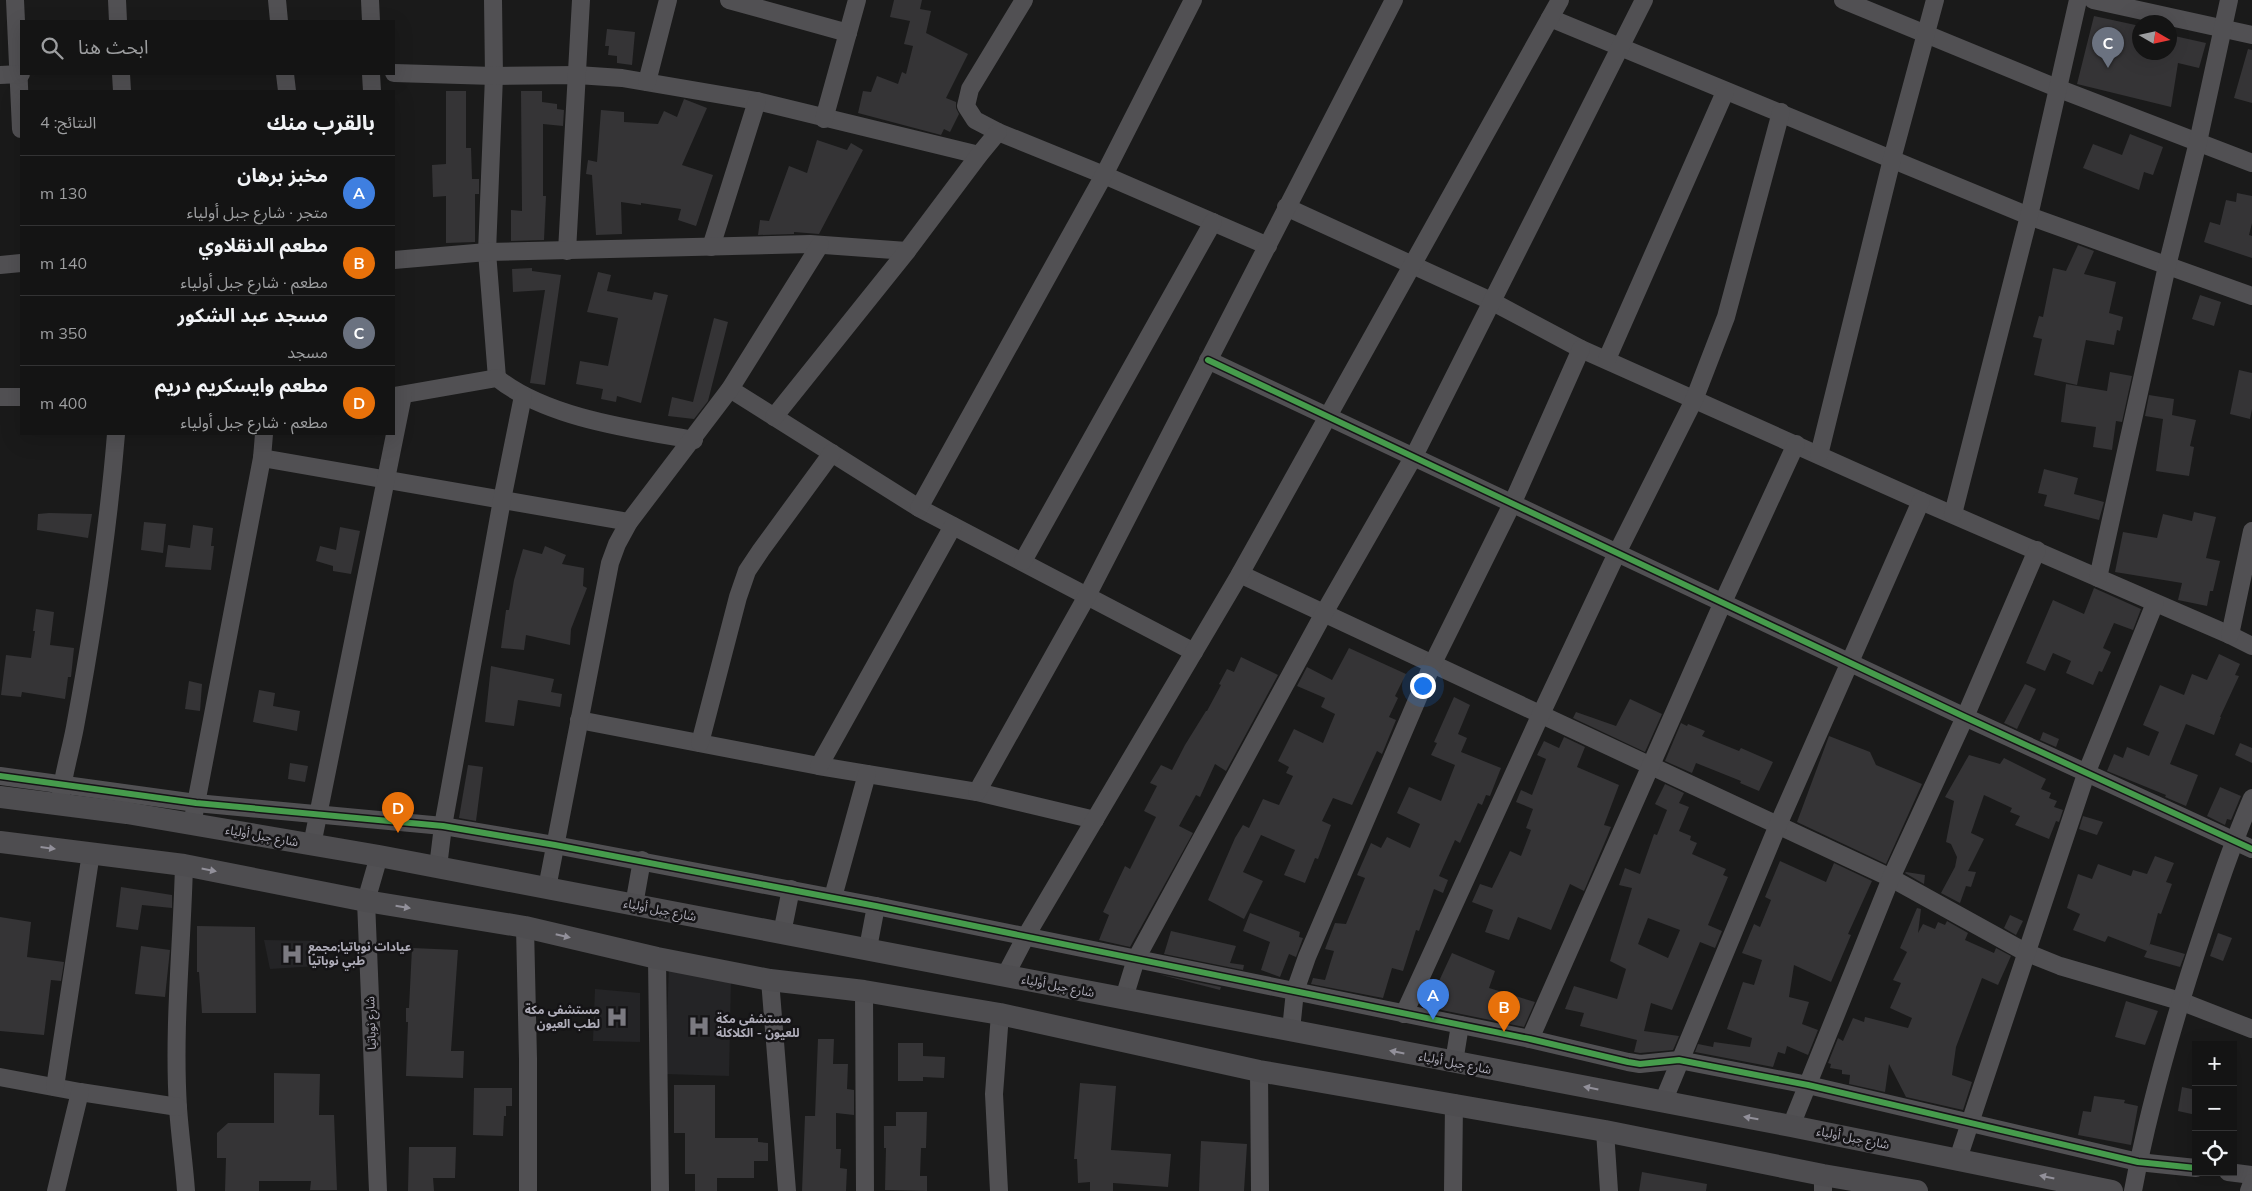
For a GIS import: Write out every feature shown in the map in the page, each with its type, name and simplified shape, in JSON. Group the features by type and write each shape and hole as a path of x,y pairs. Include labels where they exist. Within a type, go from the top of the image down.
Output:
{"main road":[{"name":"شارع جبل أولياء","path":"0,797 61,794 194,814 312,845 868,948 1005,976 1791,1126 2112,1191"},
{"path":"0,842 184,865 366,901 525,927 657,958 770,980 864,991 1000,1014 1259,1071 1454,1103 1606,1131 1823,1183 1917,1191"}],"street":[{"path":"0,74 20,74 15,0"},
{"path":"117,0 118,20"},
{"path":"277,0 279,20"},
{"path":"370,0 370,20"},
{"path":"493,0 494,76 488,252 497,378"},
{"path":"567,250 581,0"},
{"path":"647,82 668,0"},
{"path":"730,0 848,33"},
{"path":"824,119 857,0"},
{"path":"1024,0 970,89 966,106 975,120 998,132 1104,175 1268,246"},
{"path":"919,508 1104,175 1193,0"},
{"path":"977,792 1087,596 1394,0"},
{"path":"1005,976 1026,936 1240,574 1560,0"},
{"path":"1124,998 1136,959 1324,613 1414,456 1644,0"},
{"path":"1843,0 2057,88 2252,163"},
{"path":"1819,455 1892,159 1935,0"},
{"path":"1953,514 2029,216 2078,0"},
{"path":"2093,0 2252,35"},
{"path":"2098,578 2167,266 2198,142 2230,0"},
{"path":"1550,18 1725,92 1781,112 2029,216 2252,296"},
{"path":"395,73 494,76 577,75 647,82 757,101 824,119 978,155"},
{"path":"20,75 20,90"},
{"path":"121,75 122,90"},
{"path":"285,75 287,90"},
{"path":"372,75 372,90"},
{"path":"1606,360 1725,92"},
{"path":"711,247 757,101"},
{"path":"1404,1014 1617,553 1694,400 1726,317 1781,112"},
{"path":"774,417 907,252 978,155 998,132"},
{"path":"1286,207 1491,301 1581,349 2098,578 2230,634 2252,646"},
{"path":"1023,561 1213,222"},
{"path":"395,260 488,252 820,245 907,252"},
{"path":"547,888 610,563 617,544 630,522 694,440 730,389 820,245"},
{"path":"0,265 20,263"},
{"path":"1291,1030 1295,991 1307,957 1432,665 1513,502 1581,349"},
{"path":"1208,360 1513,502 2086,774 2160,804 2252,849"},
{"path":"395,417 398,396 497,378 523,396 574,414 623,428 694,440"},
{"path":"730,389 919,508 1194,652"},
{"path":"438,867 443,826 502,500 523,396"},
{"path":"0,397 20,397"},
{"path":"0,776 61,794 75,729 97,601 112,489 116,435"},
{"path":"264,435 262,458 194,814 318,814 443,826 642,860 1530,1039 1640,1064 1679,1060 1808,1085 2138,1162 2192,1168"},
{"path":"312,845 386,479 392,435"},
{"path":"1530,1039 1723,602 1796,444"},
{"path":"700,743 738,597 747,571 832,453"},
{"path":"262,458 630,522"},
{"path":"1662,1102 1778,825 1921,500"},
{"path":"819,766 953,526"},
{"path":"2230,634 2252,530"},
{"path":"1791,1126 1891,878 1965,717 2037,550"},
{"path":"1240,574 1891,878 2025,952 2060,966 2180,1002 2252,1029"},
{"path":"1958,1159 2025,952 2086,774 2155,602"},
{"path":"579,720 819,766 977,792 1095,820"},
{"path":"833,897 867,774"},
{"path":"2133,1191 2138,1162 2180,1002 2233,840 2252,798"},
{"path":"55,1088 91,853"},
{"name":"شارع نوباتيا","path":"378,1191 366,901 379,856"},
{"path":"634,905 642,860"},
{"path":"184,865 182,942 178,993 178,1107 186,1191"},
{"path":"782,933 791,889"},
{"path":"868,948 876,906"},
{"path":"525,927 528,1191"},
{"path":"657,958 660,1191"},
{"path":"770,980 787,1191"},
{"path":"864,991 865,1191"},
{"path":"999,1191 994,1094 1000,1014"},
{"path":"1454,1062 1460,1025"},
{"path":"1259,1071 1260,1191"},
{"path":"0,1077 55,1088 178,1107"},
{"path":"56,1191 80,1092"},
{"path":"1454,1103 1454,1191"},
{"path":"1606,1131 1609,1191"},
{"path":"2237,1173 2252,1175"},
{"path":"2249,1191 2252,1183"}],"shaded area":[{"name":"عيادات نوباتيا;مجمع طبي نوباتيا","path":"264,940 318,941 317,966 270,969"},
{"name":"مستشفى مكة للعيون - الكلاكلة","path":"669,965 731,978 729,1076 665,1074"},
{"name":"مستشفى مكة لطب العيون","path":"595,989 640,993 640,1042 593,1041"}],"building":[{"path":"894,0 922,0 920,9 931,11 926,33 968,54 946,98 956,102 959,114 950,132 944,129 941,135 858,113 863,91 871,92 877,76 898,84 902,72 906,74 913,46 904,44 910,21 890,17"},
{"path":"2094,16 2132,24 2132,60 2177,60 2177,37 2206,43 2199,68 2178,63 2171,107 2077,84"},
{"path":"607,29 635,32 632,65 617,63 617,56 608,55 609,46 605,46"},
{"path":"2248,49 2252,50 2252,103 2234,98"},
{"path":"446,91 466,91 466,148 471,148 472,179 479,179 479,194 475,194 475,242 446,243 446,196 433,197 432,165 446,164"},
{"path":"521,91 542,91 542,102 557,104 557,109 564,110 563,126 543,124 543,196 546,196 544,240 511,241 511,210 522,211"},
{"path":"684,99 707,108 682,165 713,175 696,226 678,220 681,209 621,202 622,234 596,235 592,175 586,174 588,160 597,162 601,110 624,112 624,122 658,124 664,111 677,117"},
{"path":"2130,134 2163,147 2153,175 2144,172 2139,190 2083,168 2093,144 2122,155"},
{"path":"817,140 847,150 851,143 863,150 819,234 794,232 794,234 758,235 760,220 769,221 789,166 807,173"},
{"path":"2237,193 2252,196 2252,223 2249,235 2252,236 2252,258 2204,242 2210,222 2220,225 2226,200 2236,202"},
{"path":"2078,245 2094,251 2084,274 2116,282 2109,313 2123,317 2120,331 2117,330 2114,345 2086,340 2077,385 2034,375 2042,339 2033,337 2039,316 2043,317 2053,268 2066,271"},
{"path":"532,268 532,271 561,275 545,385 530,383 545,290 513,292 512,269"},
{"path":"598,272 611,275 607,291 652,300 654,292 668,295 641,403 617,396 616,402 601,399 603,389 576,384 580,361 608,366 618,318 587,312"},
{"path":"2200,295 2221,302 2214,326 2192,319"},
{"path":"714,318 728,322 708,401 694,419 668,416 672,397 693,402"},
{"path":"2239,370 2252,373 2252,409 2250,419 2230,414"},
{"path":"2110,372 2132,376 2122,422 2116,421 2112,450 2093,447 2096,427 2061,422 2066,384 2107,391"},
{"path":"2149,395 2174,399 2172,415 2196,420 2190,446 2194,447 2189,476 2156,471 2163,419 2145,416"},
{"path":"2044,469 2078,478 2074,494 2104,502 2099,520 2044,506 2047,495 2038,493"},
{"path":"2194,512 2216,517 2206,558 2220,561 2213,591 2210,591 2207,606 2178,600 2182,583 2115,572 2123,532 2157,538 2163,514 2192,521"},
{"path":"38,514 92,514 88,538 37,530"},
{"path":"144,522 166,524 163,553 141,550"},
{"path":"193,525 213,528 211,546 214,546 211,570 165,567 168,545 190,548"},
{"path":"340,527 360,531 351,574 333,571 333,566 316,561 320,546 336,550"},
{"path":"545,546 566,555 562,564 584,568 583,586 587,588 571,629 570,645 526,635 524,650 501,648 506,610 509,610 514,580 523,549 542,554"},
{"path":"2094,588 2141,609 2133,630 2114,623 2103,648 2111,652 2102,672 2099,671 2093,685 2066,673 2071,661 2053,653 2045,671 2026,663 2053,600 2084,614"},
{"path":"36,609 54,612 50,645 74,648 71,677 68,677 65,699 22,692 21,697 1,695 6,655 31,658"},
{"path":"1349,648 1406,674 1395,696 1398,698 1389,717 1396,720 1382,754 1377,751 1352,805 1333,798 1322,821 1331,825 1318,859 1315,858 1305,883 1284,875 1295,850 1261,835 1243,872 1263,881 1244,919 1208,900 1235,838 1243,825 1249,828 1263,799 1279,805 1293,776 1286,773 1289,767 1278,761 1294,729 1323,743 1335,714 1321,707 1325,698 1297,686 1307,667 1332,680"},
{"path":"2219,654 2240,664 2235,675 2239,676 2214,735 2186,724 2170,764 2198,775 2186,806 2165,797 2166,795 2107,771 2114,754 2123,758 2127,747 2149,756 2159,732 2143,725 2160,685 2184,695 2192,674 2207,680"},
{"path":"1241,657 1278,675 1226,771 1215,764 1200,797 1196,795 1179,826 1193,833 1130,947 1099,940 1109,915 1103,912 1125,866 1130,869 1156,817 1144,811 1157,786 1150,783 1161,765 1172,770 1185,745 1207,711 1227,669 1234,672"},
{"path":"491,666 554,679 551,692 562,694 560,707 518,700 514,726 485,722"},
{"path":"189,681 202,684 200,711 185,709"},
{"path":"2025,684 2036,689 2017,729 2004,723"},
{"path":"259,690 275,693 273,706 300,711 297,731 253,722"},
{"path":"1454,697 1470,705 1458,734 1467,738 1461,752 1501,768 1490,796 1486,795 1482,805 1478,803 1460,843 1455,840 1439,876 1448,880 1443,893 1434,889 1419,931 1416,930 1403,971 1392,968 1383,998 1311,984 1313,978 1325,980 1334,951 1325,949 1335,923 1346,924 1365,878 1357,875 1371,843 1381,848 1387,837 1410,848 1420,824 1397,813 1409,787 1441,801 1455,765 1431,755 1437,743 1434,742"},
{"path":"1630,699 1662,714 1645,752 1573,718 1576,712 1616,726"},
{"path":"1681,723 1705,731 1702,736 1739,751 1741,748 1773,762 1759,791 1740,783 1741,781 1696,763 1692,773 1665,761"},
{"path":"2043,732 2059,739 2056,747 2040,740"},
{"path":"1829,736 1870,752 1876,765 1922,784 1886,864 1797,822"},
{"path":"1564,737 1585,747 1577,767 1619,785 1604,825 1611,827 1607,837 1584,891 1570,884 1551,930 1518,917 1509,940 1485,932 1493,910 1472,902 1480,884 1492,888 1510,851 1521,856 1531,830 1526,828 1533,809 1516,802 1521,790 1532,795 1546,759 1537,755 1544,741 1559,748"},
{"path":"2240,743 2252,748 2252,763 2235,755"},
{"path":"1969,755 2000,764 2004,758 2046,779 2041,789 2051,793 2049,798 2057,801 2054,807 2063,810 2059,822 2056,821 2049,839 2015,825 2020,816 2010,812 2012,808 1984,795 1971,833 1984,839 1968,871 1976,872 1971,887 1966,886 1960,903 1941,893 1955,867 1957,857 1951,844 1946,842 1954,801 1945,797"},
{"path":"290,763 308,766 305,782 288,779"},
{"path":"468,765 483,767 476,821 459,818"},
{"path":"1665,784 1684,793 1679,803 1689,807 1679,831 1691,836 1690,840 1697,843 1692,854 1726,869 1723,875 1728,877 1708,925 1722,931 1715,948 1700,942 1672,1010 1651,1003 1644,1031 1679,1036 1673,1050 1640,1053 1634,1052 1637,1040 1580,1026 1584,1013 1565,1009 1574,986 1617,999 1626,969 1610,961 1632,888 1619,885 1625,868 1640,874 1654,834 1657,835 1667,810 1655,804","holes":["1648,918 1680,930 1668,958 1638,944"]},
{"path":"2220,787 2241,796 2231,820 2227,819 2225,825 2207,816"},
{"path":"2083,816 2103,822 2097,835 2079,829"},
{"path":"2155,856 2174,863 2166,882 2172,884 2161,914 2158,913 2149,947 2150,944 2185,954 2180,967 2144,957 2147,951 2108,936 2105,942 2073,930 2080,914 2067,908 2078,874 2092,879 2098,864 2131,876 2133,870 2147,874"},
{"path":"1780,861 1826,882 1834,863 1872,881 1848,934 1851,935 1831,982 1794,965 1789,997 1809,1002 1802,1024 1818,1030 1808,1055 1787,1046 1785,1054 1778,1052 1773,1067 1695,1052 1698,1044 1713,1047 1714,1042 1750,1047 1752,1038 1727,1029 1743,982 1754,985 1762,960 1742,953 1754,924 1760,927 1771,900 1765,897"},
{"path":"1905,873 1925,875 1924,884"},
{"path":"121,887 172,895 172,908 142,905 138,930 116,927"},
{"path":"1917,908 1921,909 1918,933 1923,924 1935,929 1938,922 1945,925 1947,921 1968,933 1965,940 1994,953 1996,948 2011,956 1998,985 1982,978 1956,1047 1952,1075 1972,1082 1963,1110 1906,1097 1889,1064 1885,1092 1849,1084 1850,1075 1842,1074 1842,1070 1830,1068 1831,1064 1828,1063 1838,1038 1843,1041 1853,1018 1864,1022 1865,1017 1908,1028 1912,1018 1890,1008 1901,983 1893,980 1907,952 1900,948"},
{"path":"1250,913 1300,932 1299,937 1303,938 1296,957 1289,954 1280,977 1261,970 1270,942 1243,931"},
{"path":"2010,915 2023,921 2016,935 2004,928"},
{"path":"0,917 31,922 27,957 64,962 61,981 51,980 44,1035 0,1031"},
{"path":"197,926 255,927 256,1013 202,1013 199,972 197,972"},
{"path":"1171,931 1236,946 1230,963 1244,965 1243,970 1164,954"},
{"path":"2218,933 2232,938 2223,961 2210,956"},
{"path":"141,946 170,950 165,997 135,994"},
{"path":"412,948 458,950 451,1051 464,1051 463,1078 406,1076 408,1022 406,1022 406,1008 409,1008"},
{"path":"1452,953 1495,971 1489,988 1535,1002 1524,1027 1427,1007"},
{"path":"1158,974 1221,987 1220,990"},
{"path":"2126,1001 2158,1011 2145,1045 2115,1037"},
{"path":"818,1039 834,1039 833,1064 848,1064 847,1089 854,1090 854,1115 836,1113 836,1149 841,1149 840,1168 847,1169 846,1191 802,1191 805,1116 815,1116"},
{"path":"898,1043 923,1043 923,1056 945,1057 944,1078 923,1077 923,1081 898,1081"},
{"path":"274,1073 320,1074 319,1115 334,1115 337,1190 310,1190 311,1181 259,1181 259,1191 225,1191 226,1158 217,1158 217,1133 228,1123 274,1123"},
{"path":"1080,1083 1116,1086 1111,1150 1171,1154 1168,1187 1113,1183 1113,1191 1090,1191 1090,1182 1078,1183 1077,1159 1074,1159"},
{"path":"674,1085 715,1085 715,1138 758,1138 758,1142 768,1143 768,1161 754,1161 754,1178 717,1178 717,1191 695,1191 695,1174 685,1174 685,1133 674,1133"},
{"path":"2182,1087 2192,1089 2192,1114 2178,1111"},
{"path":"474,1088 512,1088 512,1106 506,1106 503,1136 473,1135"},
{"path":"2094,1096 2125,1100 2124,1103 2138,1106 2131,1145 2078,1135 2083,1111 2091,1112"},
{"path":"896,1112 927,1112 926,1148 921,1148 920,1176 927,1176 927,1191 885,1190 886,1148 884,1148 884,1126 896,1126"},
{"path":"1201,1141 1247,1144 1244,1191 1199,1191"},
{"path":"409,1147 456,1147 455,1178 433,1178 434,1191 408,1191"},
{"path":"1642,1172 1707,1184 1706,1191 1639,1191"}],"cycle path":[{"path":"1208,360 1965,717 2252,849"},
{"path":"0,776 196,803 443,826 555,845 876,906 1530,1039 1628,1062 1640,1064 1679,1060 1808,1085 2138,1162 2192,1168"}],"place":[{"name":"مسجد عبد الشكور","path":"2108,68"},
{"name":"مطعم وايسكريم دريم","path":"398,833"},
{"name":"عيادات نوباتيا;مجمع طبي نوباتيا","path":"292,954"},
{"name":"مستشفى مكة لطب العيون","path":"617,1017"},
{"name":"مخبز برهان","path":"1433,1020"},
{"name":"مستشفى مكة للعيون - الكلاكلة","path":"699,1026"},
{"name":"مطعم الدنقلاوي","path":"1504,1032"}]}
